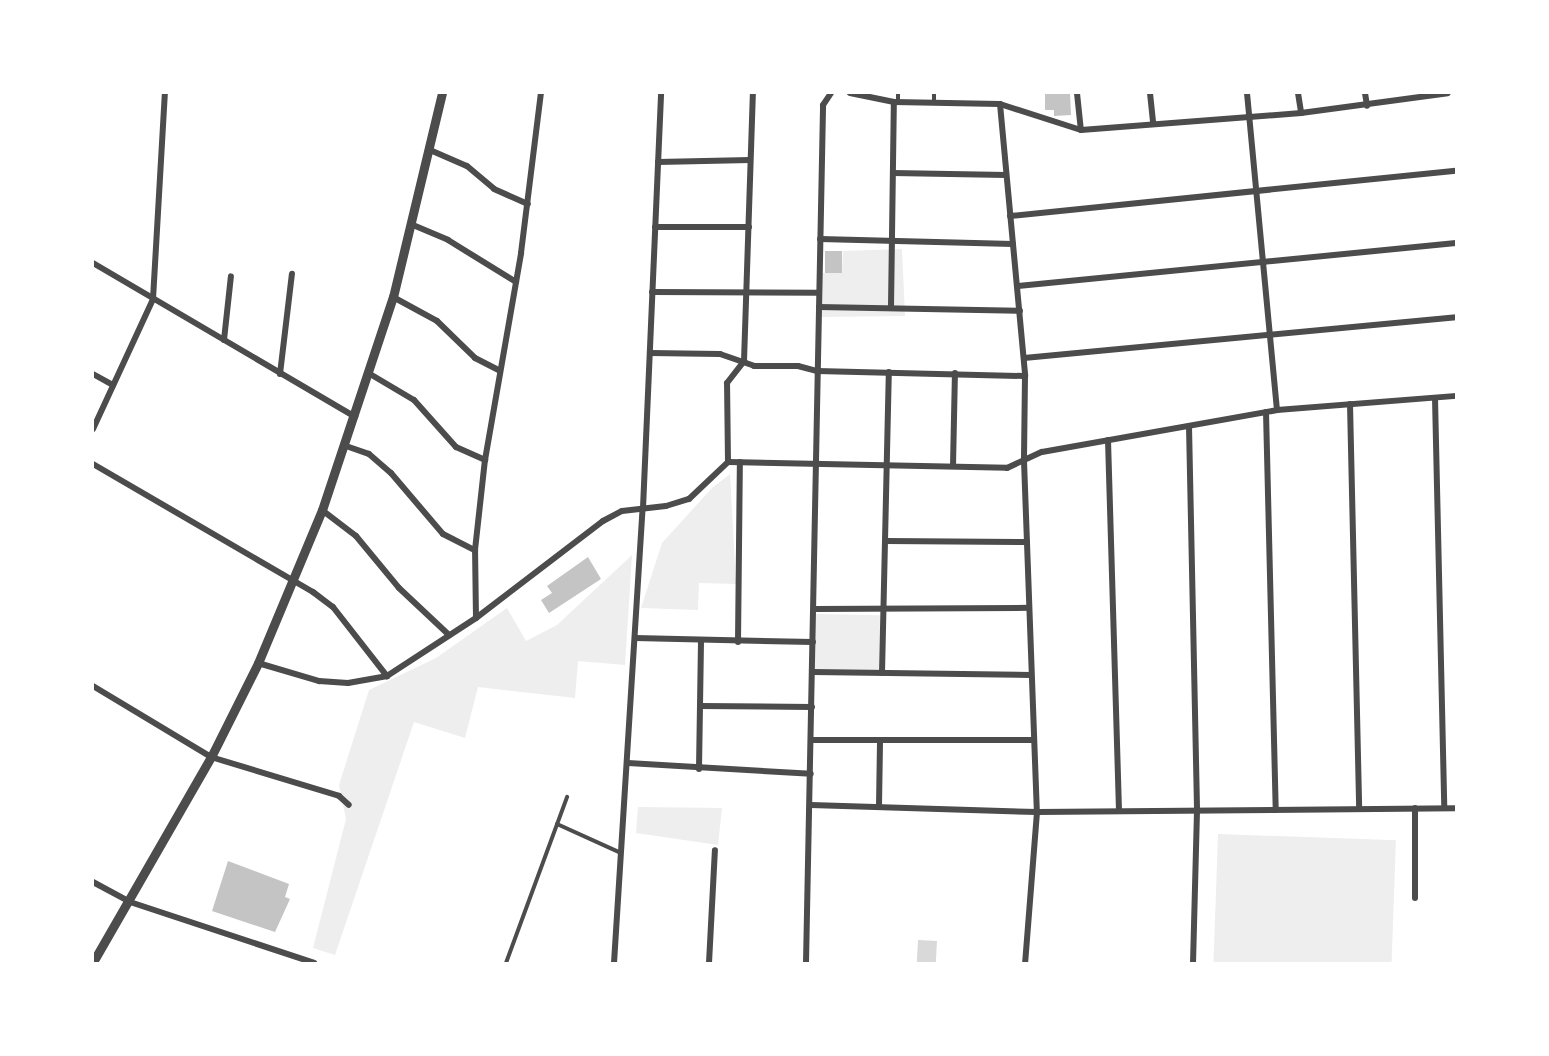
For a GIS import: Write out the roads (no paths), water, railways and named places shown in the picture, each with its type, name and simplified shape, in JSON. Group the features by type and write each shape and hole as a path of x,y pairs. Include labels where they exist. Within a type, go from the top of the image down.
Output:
{"street":[{"path":"93,429 153,299 165,93"},
{"path":"93,962 130,902 211,757 258,663 293,583 346,446 370,374 412,225 442,93"},
{"path":"476,618 475,550 486,459 528,204 540,93"},
{"path":"614,963 643,508 661,93"},
{"path":"728,462 727,383 744,361 753,93"},
{"path":"806,963 813,707 815,464 823,105 831,93"},
{"path":"850,93 896,102 1000,104 1081,130 1301,113 1367,106 1448,93"},
{"path":"1077,93 1081,130"},
{"path":"1150,93 1153,123"},
{"path":"1246,93 1277,410"},
{"path":"1298,93 1301,113"},
{"path":"1365,93 1367,106"},
{"path":"891,307 896,102"},
{"path":"1000,104 1025,376 1024,461 1037,812 1025,963"},
{"path":"430,150 467,166 494,189 528,204"},
{"path":"658,162 750,160"},
{"path":"1010,216 1456,171"},
{"path":"893,173 1006,175"},
{"path":"412,225 448,240 516,282"},
{"path":"655,227 749,227"},
{"path":"820,239 1013,244"},
{"path":"1018,286 1456,243"},
{"path":"93,263 356,417"},
{"path":"280,374 292,274"},
{"path":"224,340 231,276"},
{"path":"652,292 819,293"},
{"path":"393,297 437,321 475,358 500,371"},
{"path":"819,307 1020,311"},
{"path":"1024,358 1456,317"},
{"path":"650,353 720,354 754,366 798,366 817,371 1025,376"},
{"path":"882,673 889,372"},
{"path":"953,466 956,373"},
{"path":"93,374 113,385"},
{"path":"370,374 414,400 456,447 486,459"},
{"path":"258,663 319,681 348,683 387,676 476,618 603,521 622,511 689,499 728,462 1007,468 1042,452 1277,410 1456,396"},
{"path":"1435,398 1444,808"},
{"path":"1350,404 1359,809"},
{"path":"1266,412 1275,810"},
{"path":"1189,426 1197,811 1193,963"},
{"path":"1108,440 1119,812"},
{"path":"346,446 369,454 391,473 443,534 475,550"},
{"path":"738,642 740,462"},
{"path":"93,464 333,607 387,676"},
{"path":"322,510 356,536 399,588 449,635"},
{"path":"886,541 1027,542"},
{"path":"814,609 1029,609"},
{"path":"634,639 813,642"},
{"path":"699,769 701,641"},
{"path":"813,672 1032,675"},
{"path":"93,686 211,757 339,796 349,805"},
{"path":"700,706 813,707"},
{"path":"812,740 1034,740"},
{"path":"879,806 880,740"},
{"path":"628,763 811,774"},
{"path":"811,805 1037,812 1456,808"},
{"path":"1415,808 1415,898"},
{"path":"709,963 715,850"},
{"path":"93,882 130,902 314,963"}],"lane":[{"path":"896,102 898,93"},
{"path":"934,93 934,102"},
{"path":"506,963 567,797"},
{"path":"557,824 622,854"}]}
